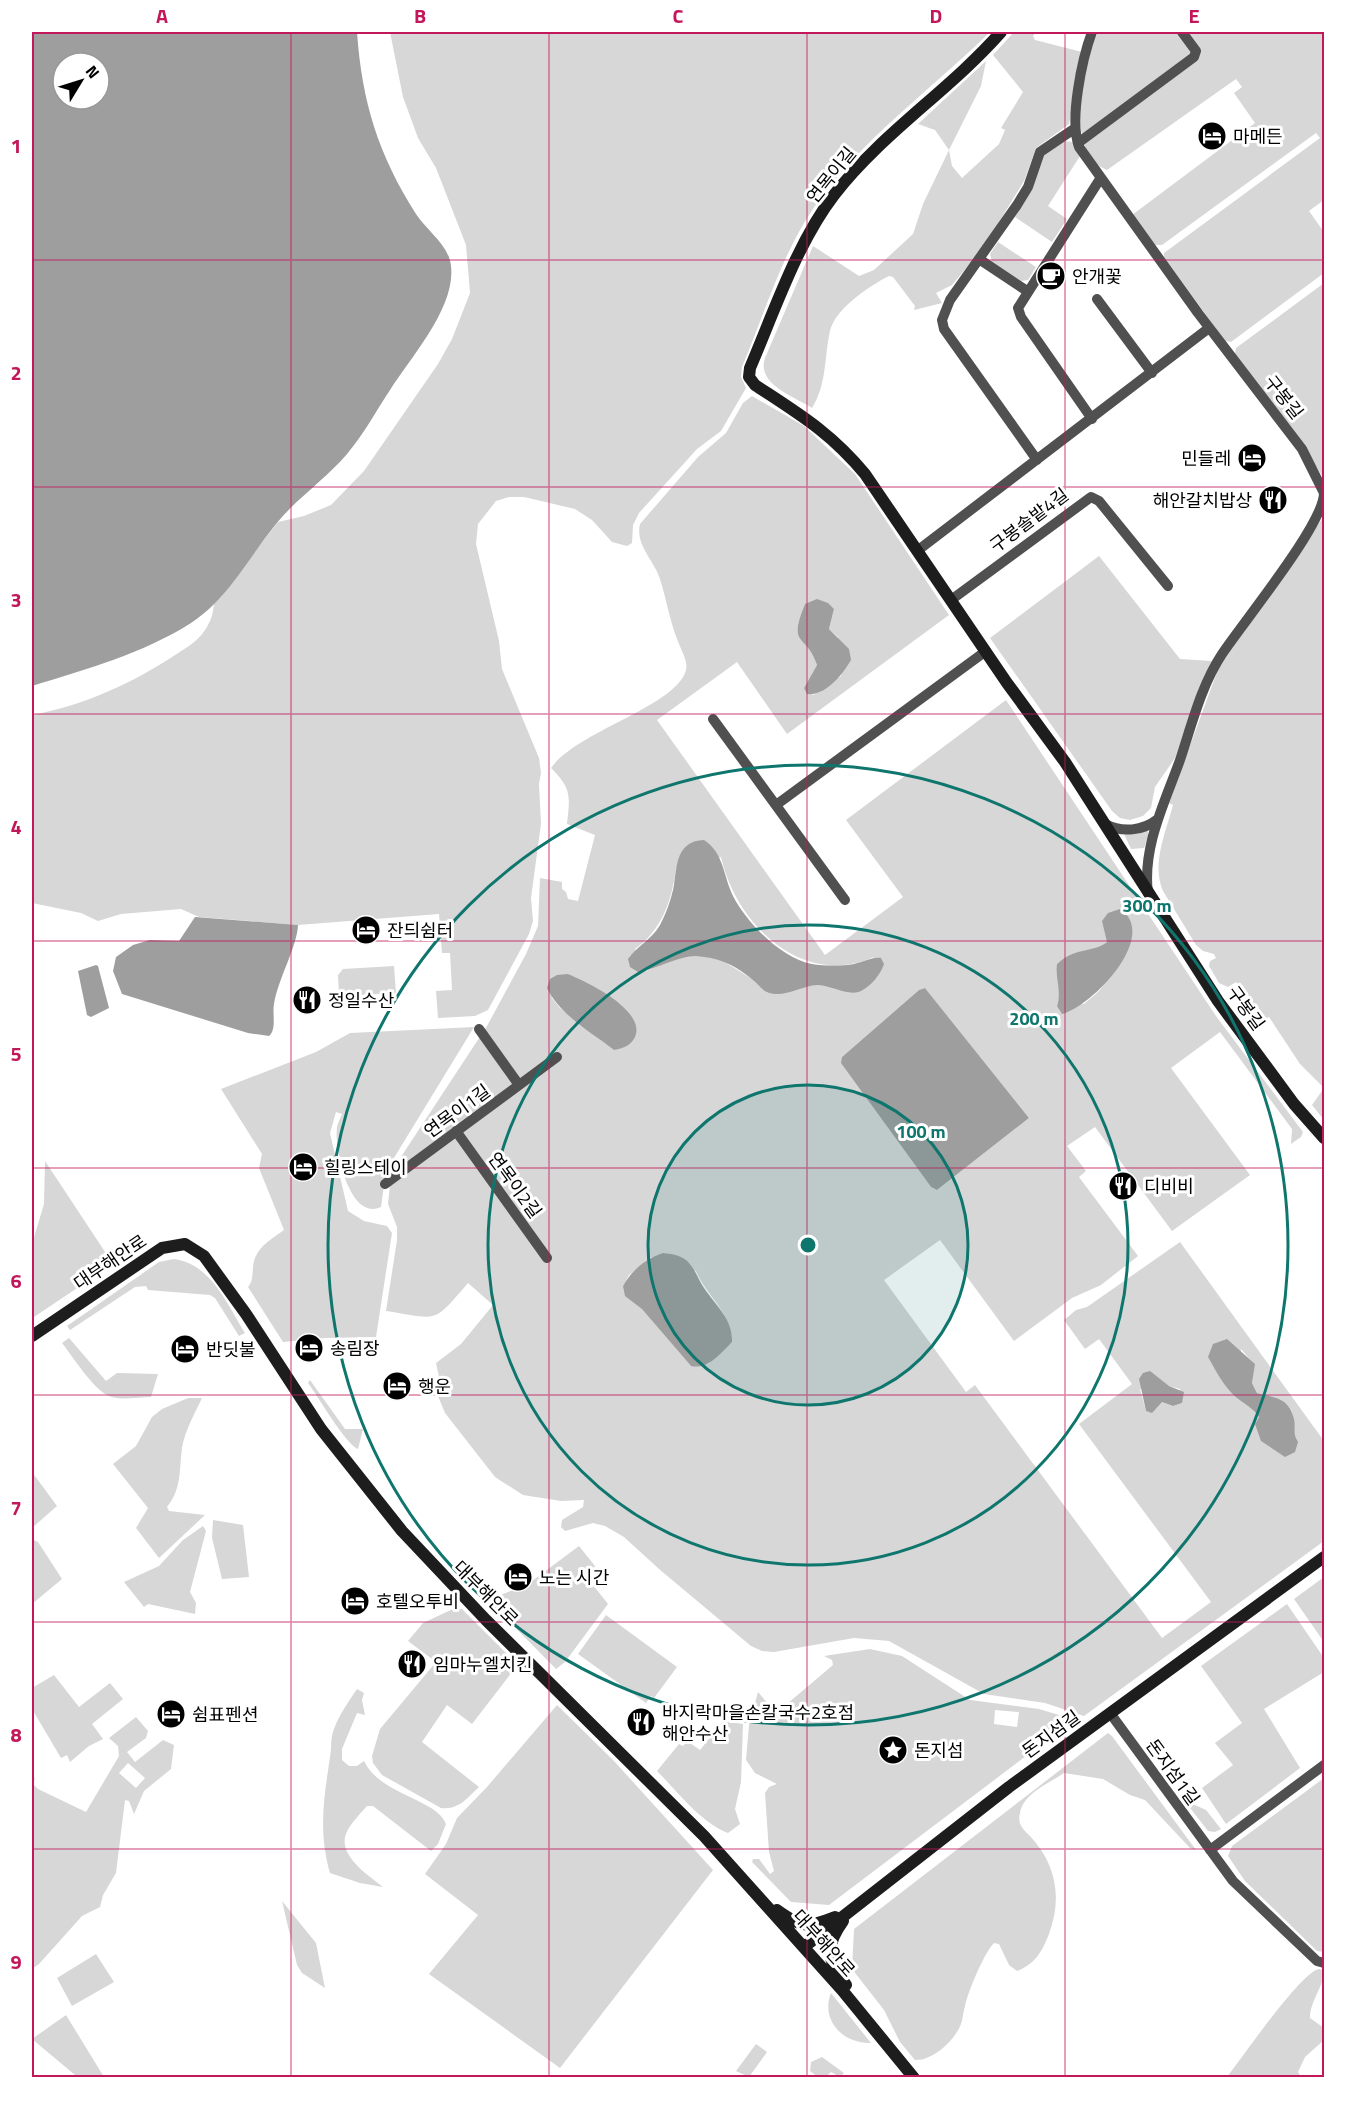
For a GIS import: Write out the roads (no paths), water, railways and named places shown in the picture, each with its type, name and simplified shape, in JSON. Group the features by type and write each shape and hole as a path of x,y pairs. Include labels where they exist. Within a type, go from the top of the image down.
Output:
{"street":[{"name":"연목이길","path":"752,382 749,377 750,368 804,243 826,206 866,159 1001,32"},
{"name":"구봉길","path":"1092,32 1074,129 1078,143 1100,179 1209,328 1302,449 1321,484 1324,500 1318,517 1212,672 1158,819 1147,868 1148,893"},
{"path":"1078,143 1194,57 1196,51 1182,32"},
{"path":"1037,460 943,324 943,316 954,292 1020,200 1040,152 1074,129"},
{"path":"1092,419 1021,317 1018,308 1100,179"},
{"path":"979,260 1027,291"},
{"path":"1097,299 1152,373"},
{"path":"917,551 1209,328"},
{"name":"구봉길","path":"752,382 815,423 848,453 1065,762 1218,1001 1294,1104 1324,1138"},
{"name":"구봉솔밭4길","path":"951,600 1091,497 1099,501 1168,586"},
{"path":"776,805 986,651"},
{"path":"713,719 845,900"},
{"path":"1105,824 1118,829 1130,830 1158,819"},
{"path":"479,1029 519,1085"},
{"name":"연목이1길","path":"385,1184 557,1057"},
{"name":"연목이2길","path":"456,1131 547,1258"},
{"name":"대부해안로","path":"32,1336 154,1252 174,1244 185,1244 196,1248 225,1283 330,1441 402,1531 486,1620 704,1836 804,1947 914,2078"},
{"name":"돈지섬길","path":"804,1947 1009,1787 1324,1557"},
{"name":"돈지섬1길","path":"1110,1713 1245,1894 1317,1961 1324,1962"},
{"path":"1210,1850 1324,1765"},
{"path":"756,1895 803,1925 819,1924 847,1913"},
{"path":"847,1913 833,1935 830,1956 846,1986 875,2023 888,2049"}],"place":[{"name":"마메든","path":"1212,136"},
{"name":"안개꽃","path":"1051,276"},
{"name":"민들레","path":"1252,458"},
{"name":"해안갈치밥상","path":"1273,500"},
{"name":"잔듸쉼터","path":"366,930"},
{"name":"정일수산","path":"307,1000"},
{"name":"힐링스테이","path":"303,1167"},
{"name":"디비비","path":"1123,1186"},
{"name":"송림장","path":"309,1348"},
{"name":"반딧불","path":"185,1349"},
{"name":"행운","path":"397,1386"},
{"name":"노는 시간","path":"518,1577"},
{"name":"호텔오투비","path":"355,1601"},
{"name":"임마누엘치킨","path":"412,1664"},
{"name":"쉼표펜션","path":"171,1714"},
{"name":"바지락마을손칼국수2호점 해안수산","path":"641,1722"},
{"name":"돈지섬","path":"893,1750"}]}
